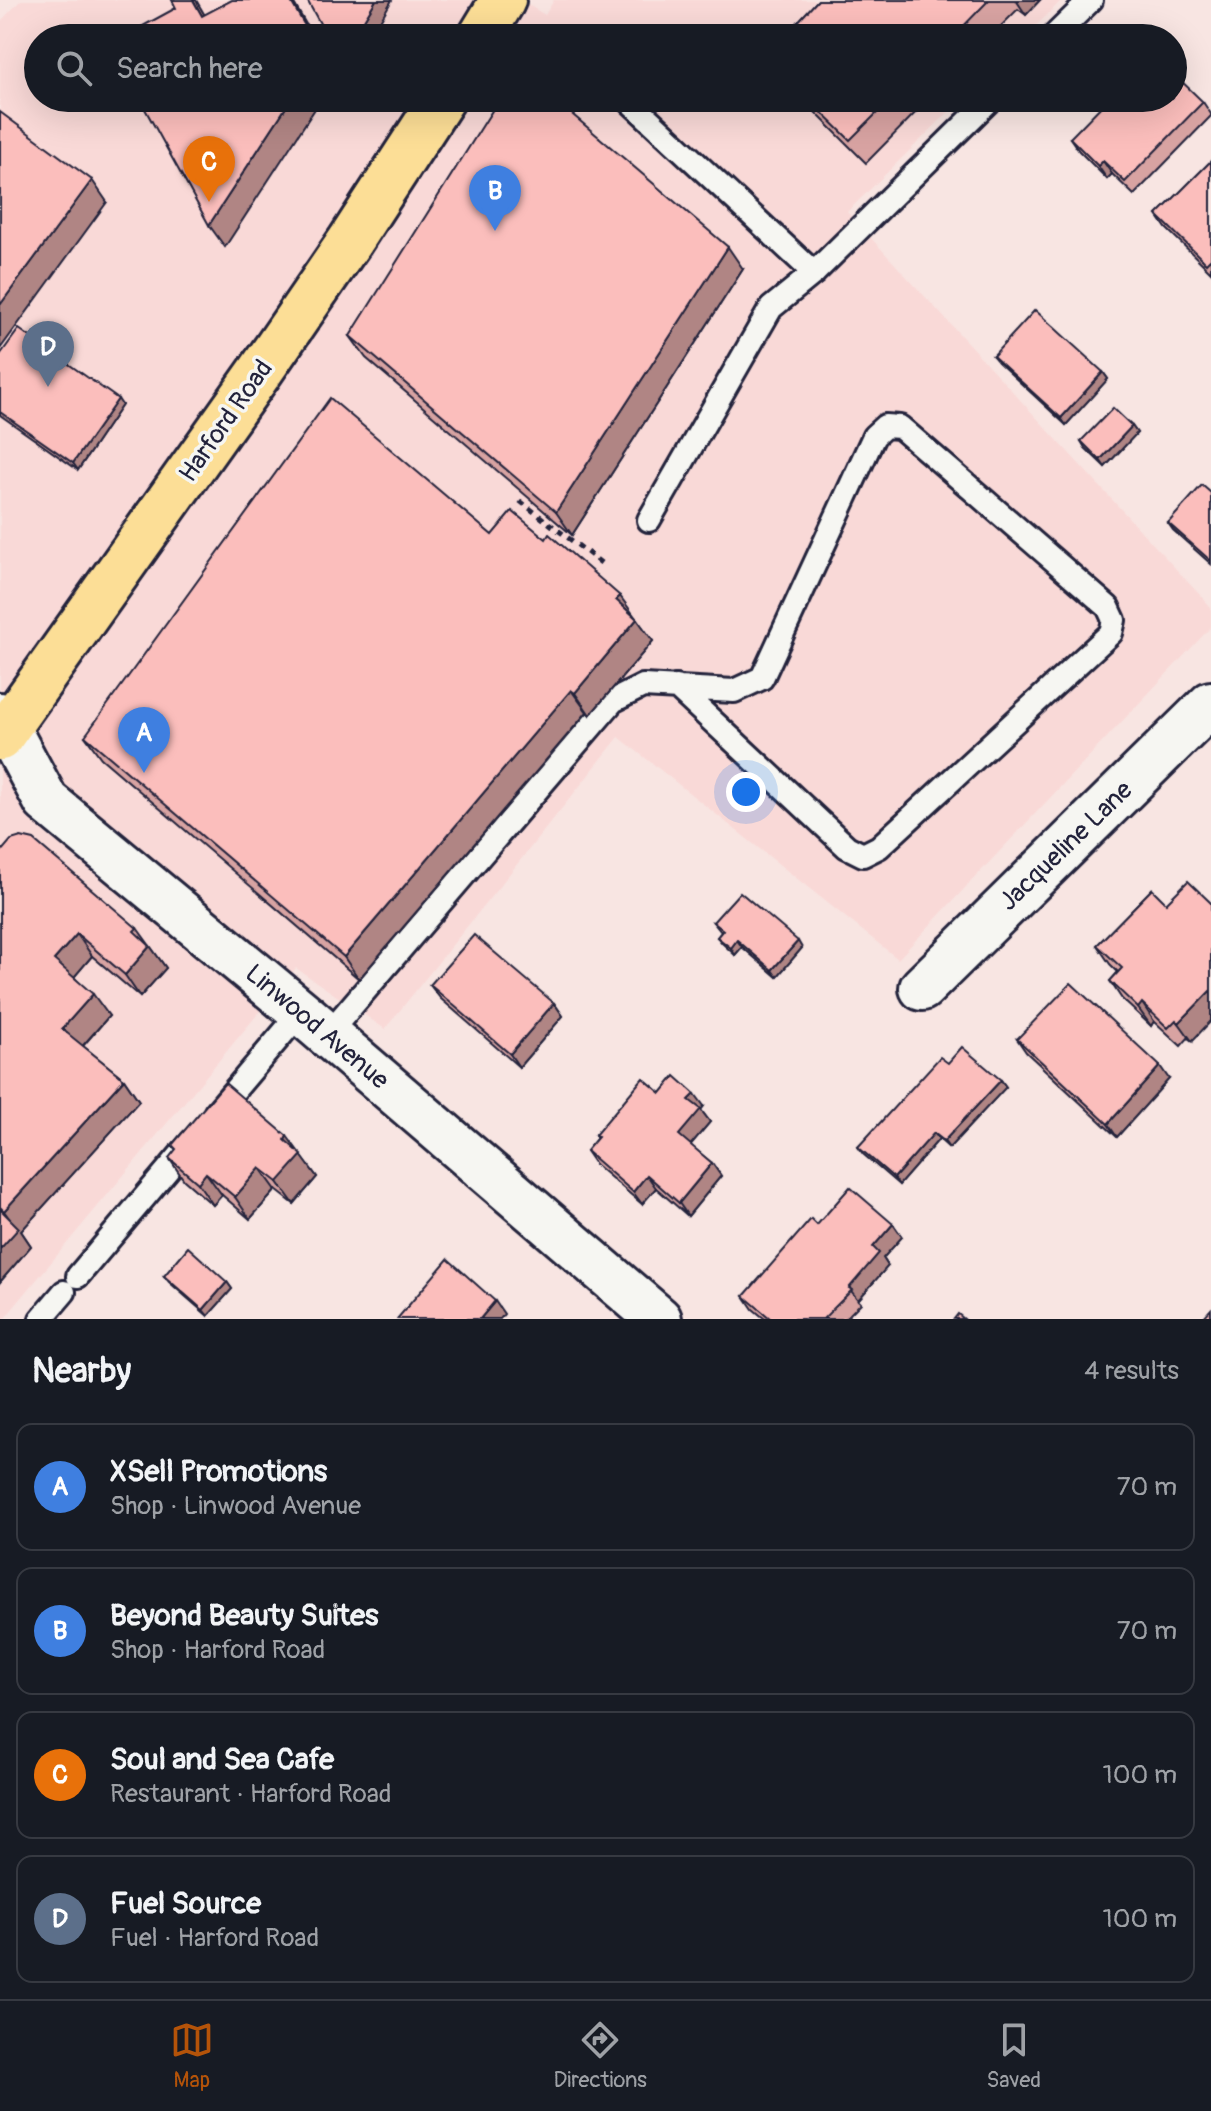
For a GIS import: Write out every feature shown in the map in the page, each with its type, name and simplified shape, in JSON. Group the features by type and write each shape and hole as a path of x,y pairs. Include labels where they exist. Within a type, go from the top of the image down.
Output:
{"main road":[{"path":"488,24 503,0"},
{"name":"Harford Road","path":"2,727 260,372 434,112"}],"street":[{"name":"Jacqueline Lane","path":"922,988 1211,704"},
{"name":"Linwood Avenue","path":"2,727 46,801 314,1024 659,1319"}],"lane":[{"path":"1066,24 1091,0"},
{"path":"641,112 814,273"},
{"path":"649,520 771,308 814,273 978,112"},
{"path":"41,1319 613,701 643,686 676,687 734,691 762,678 874,436 885,426 900,427 1108,607 1114,620 1111,633 879,847 863,855 847,847 676,687"}],"path":[{"path":"520,501 605,566"}],"shaded area":[{"path":"21,0 520,0 545,15 554,0 1062,0 1038,24 24,24 24,112 949,112 847,212 1211,607 1211,627 898,959 619,737 385,1029 296,968 4,1319 0,1319 0,22"}],"building":[{"path":"172,0 193,0 202,16 232,0 290,0 304,24 147,24 176,8"},
{"path":"307,0 376,0 361,24 320,24"},
{"path":"818,0 989,0 966,24 796,24"},
{"path":"1187,87 1203,102 1125,182 1103,161 1098,166 1070,138 1095,112 1187,112"},
{"path":"0,112 92,180 0,305"},
{"path":"147,112 283,112 209,225"},
{"path":"491,112 569,112 728,247 556,512 350,336"},
{"path":"821,112 878,112 850,140"},
{"path":"1211,161 1211,258 1206,263 1157,215"},
{"path":"1035,310 1103,372 1061,418 993,356"},
{"path":"19,329 118,399 73,463 0,412 0,355"},
{"path":"330,398 492,535 512,511 546,539 549,534 620,596 616,600 637,619 575,693 571,690 344,957 85,736"},
{"path":"1113,408 1132,426 1100,460 1081,441"},
{"path":"1202,485 1211,493 1211,561 1168,523"},
{"path":"21,837 34,840 137,928 134,931 150,946 125,975 77,934 54,960 93,994 62,1029 124,1079 4,1211 0,1207 0,853 11,840"},
{"path":"1188,881 1211,903 1211,990 1179,1023 1176,1020 1168,1028 1142,1003 1138,1008 1110,981 1122,968 1097,945 1152,889 1166,903"},
{"path":"740,892 798,941 772,970 737,940 731,948 717,937 723,930 713,922"},
{"path":"474,935 554,1003 510,1054 430,985"},
{"path":"1071,983 1160,1066 1108,1124 1017,1039"},
{"path":"962,1047 1001,1080 944,1141 934,1133 894,1178 858,1147 940,1057 948,1063"},
{"path":"675,1076 695,1094 689,1100 701,1109 679,1135 712,1163 679,1203 647,1175 633,1192 586,1151 598,1137 595,1135 643,1078 661,1093"},
{"path":"225,1083 287,1136 285,1140 302,1155 278,1182 260,1168 235,1197 206,1173 198,1183 169,1158 176,1149 172,1145"},
{"path":"850,1187 893,1224 873,1247 879,1253 849,1288 852,1290 823,1319 771,1319 744,1296 811,1219 817,1225"},
{"path":"0,1209 19,1228 0,1249"},
{"path":"188,1247 227,1282 203,1310 164,1276"},
{"path":"448,1259 495,1301 480,1319 397,1319"},
{"path":"1211,1309 1211,1319 1202,1319"}],"place":[{"name":"Soul and Sea Cafe","path":"209,202"},
{"name":"Beyond Beauty Suites","path":"495,231"},
{"name":"Fuel Source","path":"48,387"},
{"name":"XSell Promotions","path":"144,773"}]}
